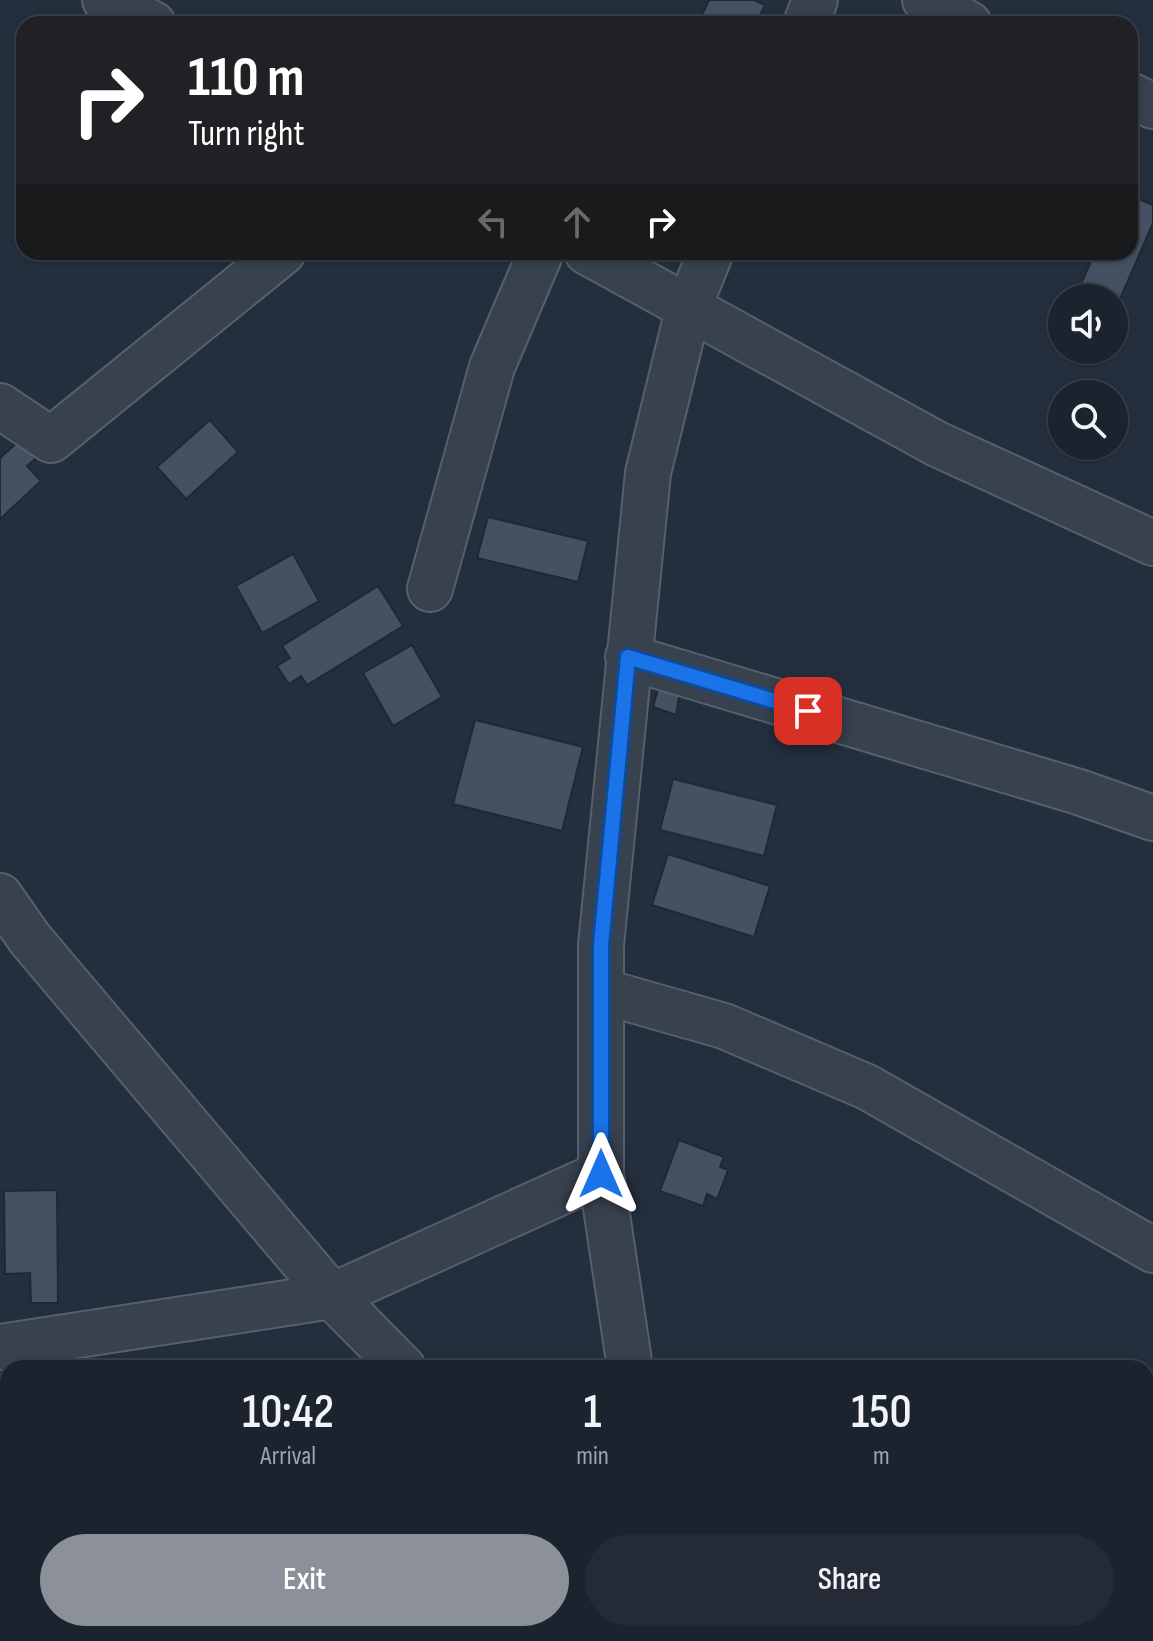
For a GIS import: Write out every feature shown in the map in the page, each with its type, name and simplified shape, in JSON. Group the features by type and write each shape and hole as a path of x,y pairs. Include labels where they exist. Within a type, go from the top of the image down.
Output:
{"street":[{"path":"105,0 137,16"},
{"path":"925,0 954,16"},
{"path":"0,406 51,440 273,260"},
{"path":"430,589 492,367 538,260"},
{"path":"602,260 937,444 1153,543"},
{"path":"629,1360 601,1174 601,945 648,473 689,306 708,260"},
{"path":"628,657 1153,818"},
{"path":"0,896 30,939 332,1296 395,1360"},
{"path":"601,991 724,1026 867,1087 1153,1250"},
{"path":"0,1347 332,1296 601,1174"}],"building":[{"path":"709,0 754,0 765,5 760,16 702,16"},
{"path":"1138,198 1153,205 1153,223 1138,258"},
{"path":"1092,260 1137,260 1127,284 1081,284"},
{"path":"210,420 238,452 186,499 157,467"},
{"path":"20,440 36,458 27,466 41,481 0,519 0,458"},
{"path":"488,517 588,541 578,582 477,558"},
{"path":"293,554 319,601 262,633 236,586"},
{"path":"378,586 403,626 307,685 301,676 289,684 277,666 290,658 282,646"},
{"path":"412,645 442,697 393,726 363,673"},
{"path":"659,686 680,691 676,715 653,707"},
{"path":"475,720 583,747 562,831 453,804"},
{"path":"673,779 777,805 764,856 660,830"},
{"path":"668,854 770,886 754,937 652,905"},
{"path":"679,1140 724,1157 720,1167 728,1170 717,1199 707,1194 703,1206 660,1191"},
{"path":"57,1190 58,1303 31,1303 30,1273 5,1274 4,1191"}],"route":[{"path":"601,1174 601,945 628,657 808,711"}]}
